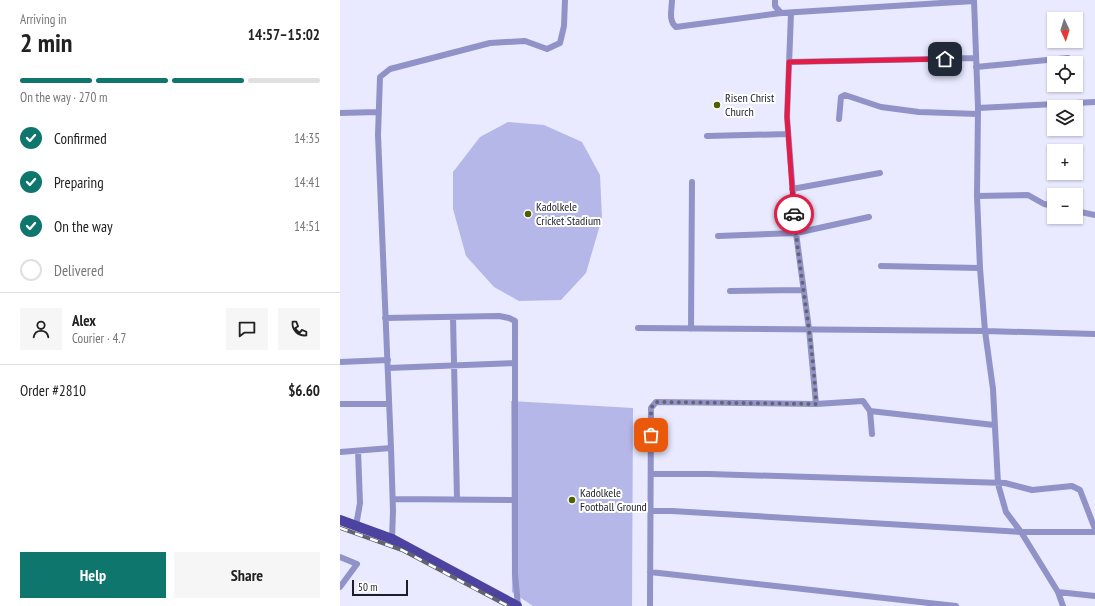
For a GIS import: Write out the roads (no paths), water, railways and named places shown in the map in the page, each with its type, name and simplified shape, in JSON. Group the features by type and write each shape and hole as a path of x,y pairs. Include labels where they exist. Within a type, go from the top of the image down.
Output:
{"main road":[{"path":"340,520 392,539 518,606"}],"street":[{"path":"392,539 393,499 378,112 380,77 390,69 490,43 526,41 547,49 560,43 564,26 565,0"},
{"path":"672,0 671,20 676,27 781,13 974,1 978,111 977,196 980,268 985,331 993,389 998,484 1006,512 1021,532 1058,592 1063,606"},
{"path":"775,0 775,6 781,13"},
{"path":"791,13 787,117 788,134 796,233 816,404"},
{"path":"789,62 976,58"},
{"path":"976,67 1047,60"},
{"path":"839,119 840,100 841,97 845,95 881,106 918,112 978,111 1095,102"},
{"path":"340,113 378,112"},
{"path":"707,136 788,134"},
{"path":"792,189 880,173"},
{"path":"691,329 692,182"},
{"path":"977,196 1028,195 1047,205"},
{"path":"1083,212 1095,215"},
{"path":"718,236 796,233 869,217"},
{"path":"881,266 980,268"},
{"path":"730,291 802,290"},
{"path":"386,318 499,316 515,321 515,500 518,606"},
{"path":"454,317 457,499"},
{"path":"638,328 985,331 1095,334"},
{"path":"340,362 388,360"},
{"path":"388,368 514,363"},
{"path":"650,606 651,408 656,402 816,404 863,401 870,412 872,434"},
{"path":"340,404 389,404"},
{"path":"870,412 994,425"},
{"path":"340,452 391,448"},
{"path":"356,526 360,503 358,451"},
{"path":"651,474 717,474 998,484 1005,483 1032,490 1072,486 1080,490 1095,529"},
{"path":"393,499 515,500"},
{"path":"651,511 1021,532 1095,532"},
{"path":"340,557 357,564 340,587"},
{"path":"650,572 956,606"},
{"path":"1058,592 1095,596"}],"railway":[{"path":"340,528 402,550 508,606"}],"place":[{"name":"Risen Christ Church","path":"717,105"},
{"name":"Kadolkele Cricket Stadium","path":"528,214"},
{"name":"Kadolkele Football Ground","path":"572,500"}]}
